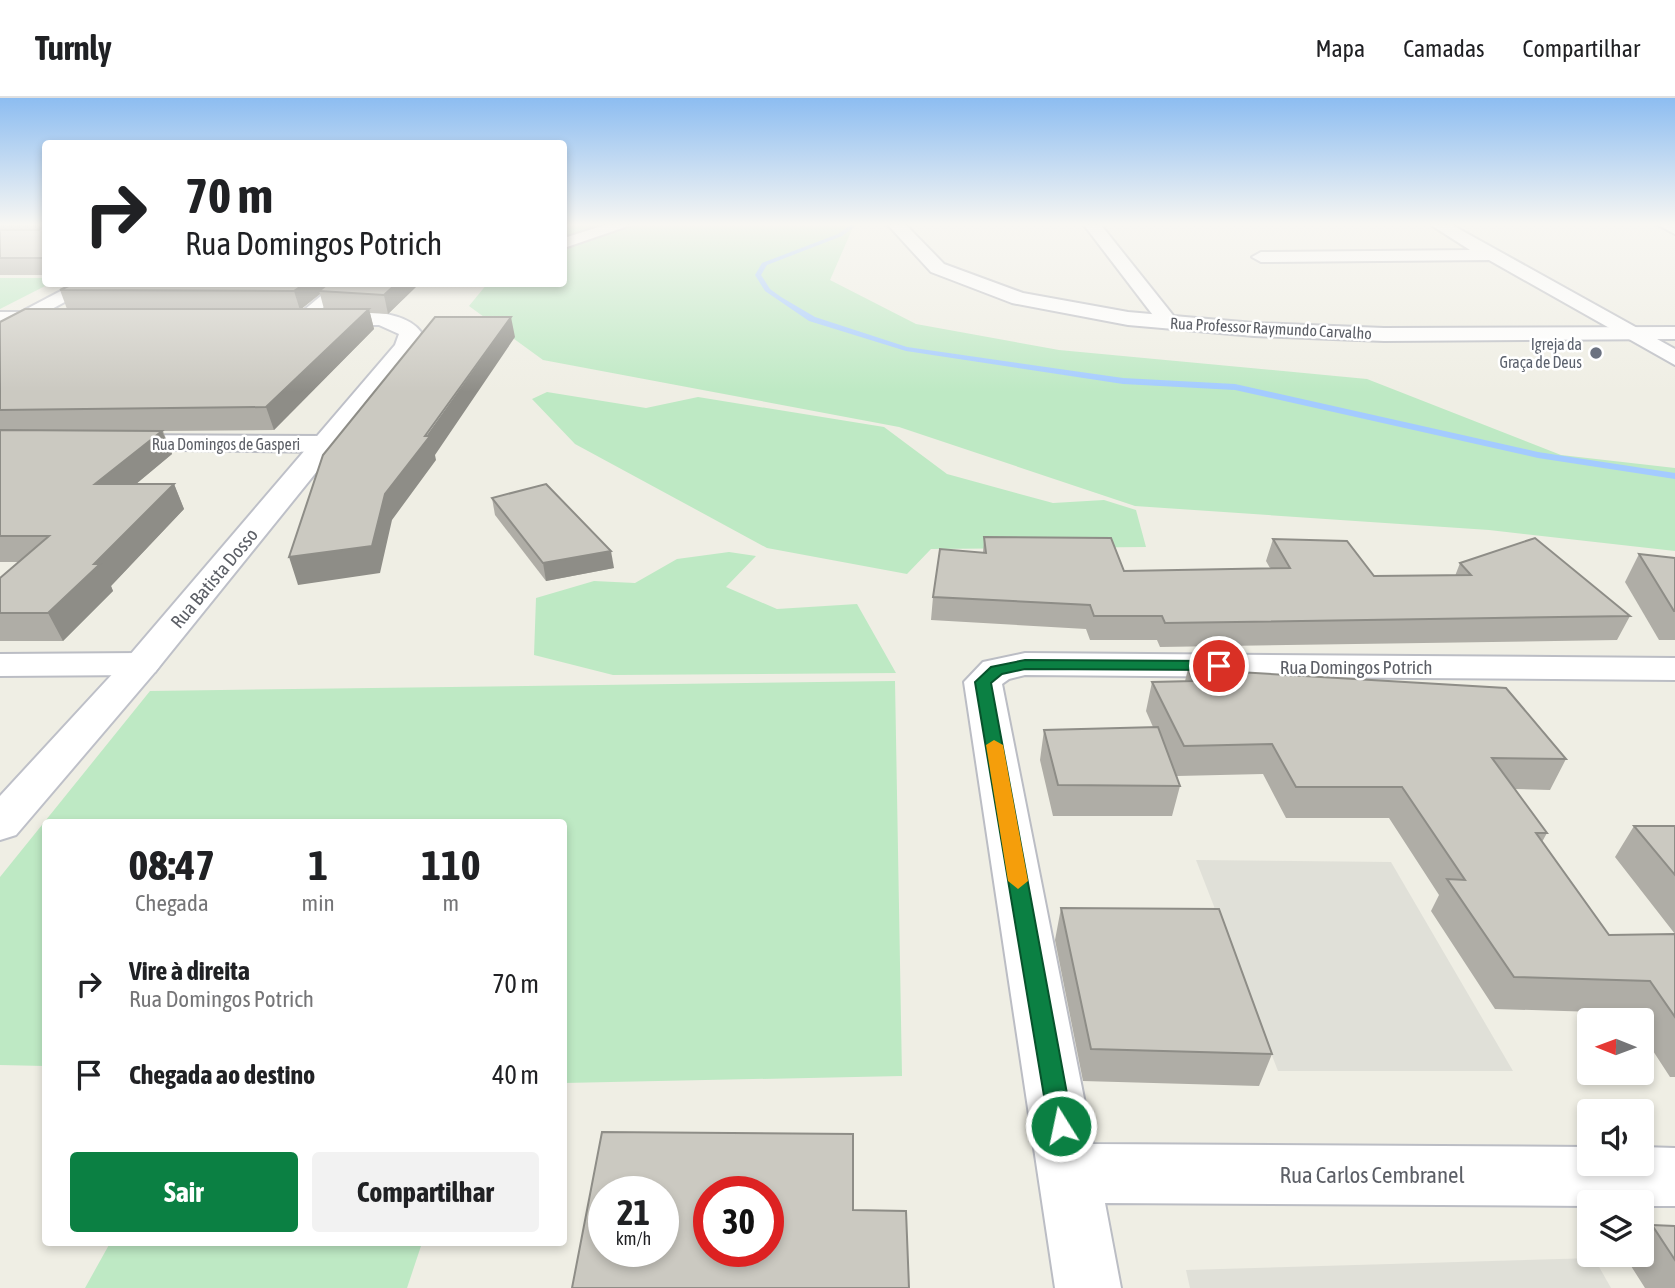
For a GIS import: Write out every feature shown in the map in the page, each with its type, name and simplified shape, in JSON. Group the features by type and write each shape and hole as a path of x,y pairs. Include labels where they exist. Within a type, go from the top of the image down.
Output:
{"street":[{"name":"Rua Professor Raymundo Carvalho","path":"959,281 1070,311 1169,323 1296,332 1675,333"},
{"path":"1136,281 1169,323"},
{"path":"1537,281 1675,358"},
{"path":"0,331 82,287"},
{"path":"0,318 70,318"},
{"name":"Rua Batista Dosso","path":"0,824 142,664 326,444 406,346 410,332 401,324 365,319 295,318"},
{"name":"Rua Domingos de Gasperi","path":"82,443 326,444"},
{"path":"0,665 142,664"},
{"name":"Rua Domingos Potrich","path":"1069,1173 983,682 996,670 1025,664 1675,669"},
{"path":"1069,1173 1088,1288"},
{"name":"Rua Carlos Cembranel","path":"1069,1173 1675,1177"}],"lane":[{"path":"295,318 339,287"}],"shaded area":[{"path":"1196,860 1391,862 1513,1071 1278,1071"},
{"path":"1577,1258 1577,1267 1599,1267 1611,1288 1190,1288 1186,1270"}],"green space":[{"path":"0,281 42,281 43,287 0,309"},
{"path":"567,281 831,281 916,324 1059,350 1367,379 1561,455 1675,468 1675,551 1489,530 1135,506 899,427 543,360 469,306 485,287 567,287"},
{"path":"547,392 646,408 698,397 884,427 947,474 1053,503 1104,500 1136,510 1146,547 931,549 907,574 767,548 575,444 532,399"},
{"path":"729,552 756,556 726,587 777,609 857,604 896,673 613,675 534,655 536,598 594,581 635,583 677,559"},
{"path":"895,681 902,1076 567,1083 567,819 47,819 150,691"},
{"path":"42,825 42,1066 0,1065 0,877"},
{"path":"108,1246 421,1246 407,1288 85,1288"}],"building":[{"path":"66,287 300,287 294,291 60,290"},
{"path":"324,287 393,287 384,295 319,291"},
{"path":"25,309 369,309 266,407 0,410 0,322"},
{"path":"435,317 511,317 425,436 430,436 385,494 372,546 289,557 323,455"},
{"path":"0,430 162,431 95,484 174,484 94,564 100,564 48,613 0,613 0,578 49,536 0,536"},
{"path":"546,484 611,551 543,563 492,498"},
{"path":"984,537 1111,538 1124,571 1290,568 1273,539 1347,541 1374,576 1471,575 1460,563 1535,538 1630,616 1165,623 1162,616 1094,616 1090,605 933,597 940,549 986,553"},
{"path":"1639,554 1675,558 1675,611 1674,611"},
{"path":"1188,669 1506,688 1566,759 1492,758 1547,833 1536,833 1609,935 1675,934 1675,1017 1650,981 1514,977 1447,879 1465,880 1402,787 1296,787 1272,744 1184,746 1152,682 1193,681"},
{"path":"1158,727 1180,786 1058,785 1044,730"},
{"path":"1634,826 1675,826 1675,875"},
{"path":"1061,908 1219,909 1272,1054 1091,1049"},
{"path":"602,1132 853,1134 853,1210 906,1211 909,1288 572,1288 588,1205 588,1267 679,1267 679,1176 594,1176"},
{"path":"1654,1225 1675,1226 1675,1260 1654,1228"}],"waterway":[{"path":"761,281 767,290 778,299 812,319 906,349 1123,381 1235,387 1538,455 1675,476"}],"slow traffic":[{"path":"994,745 1018,881"}],"place":[{"name":"Igreja da Graça de Deus","path":"1596,353"}],"route":[{"path":"1061,1126 983,682 996,670 1025,664 1219,666"}]}
